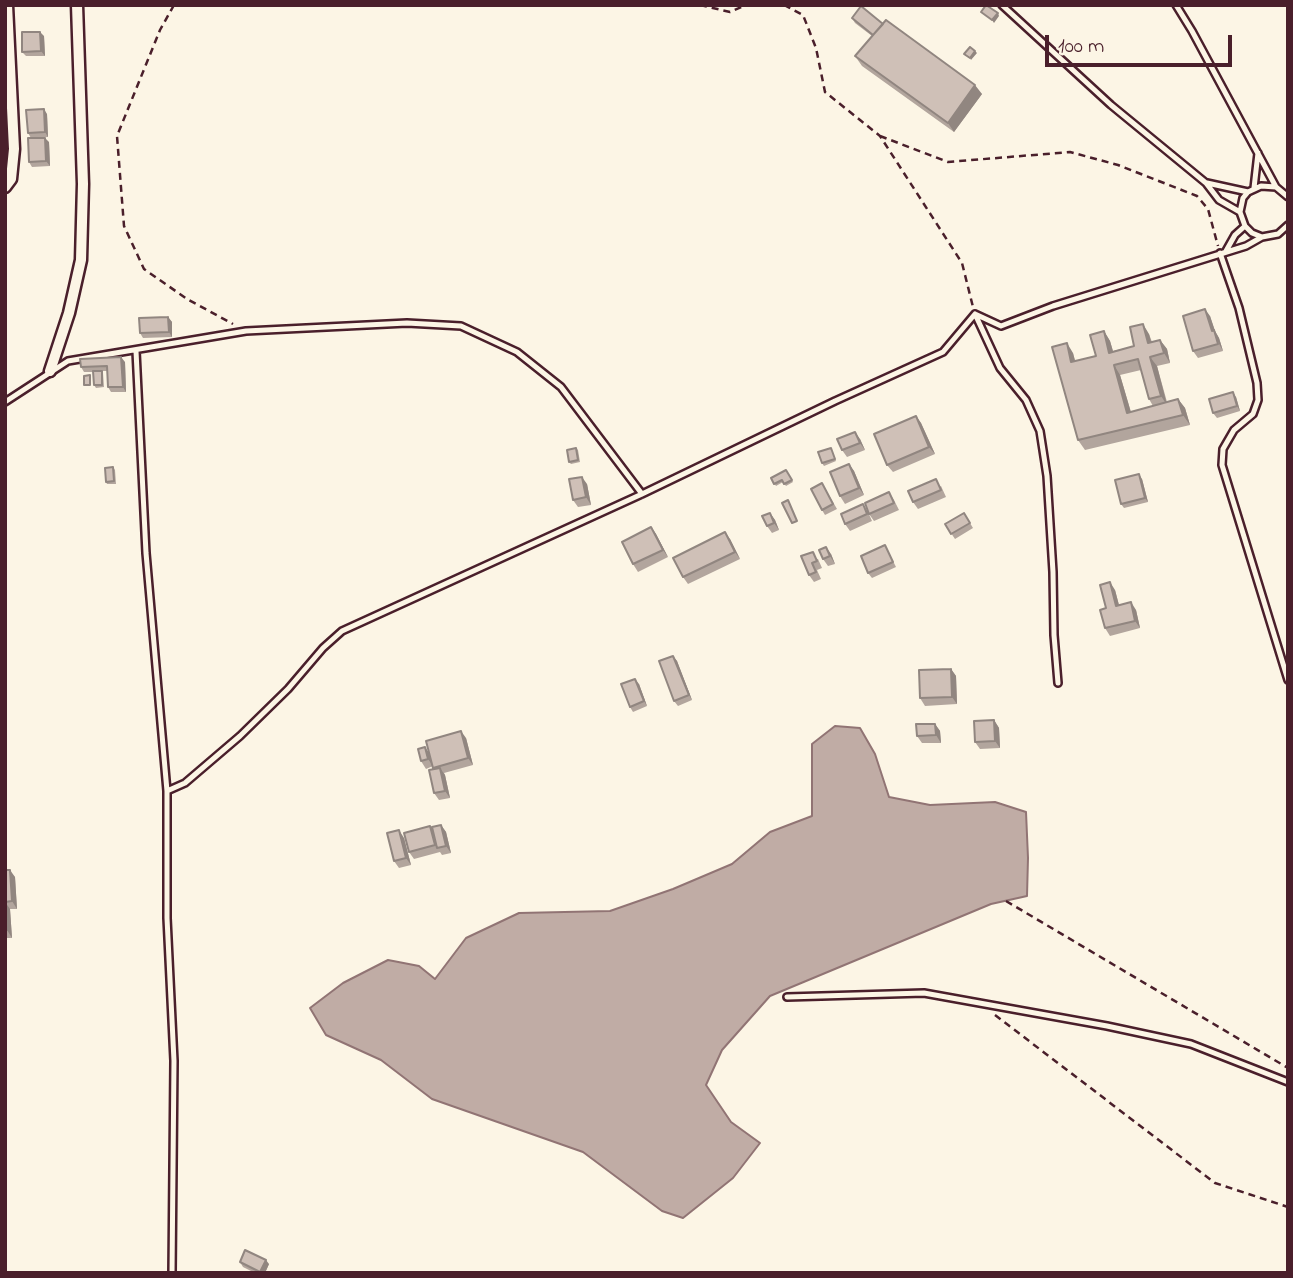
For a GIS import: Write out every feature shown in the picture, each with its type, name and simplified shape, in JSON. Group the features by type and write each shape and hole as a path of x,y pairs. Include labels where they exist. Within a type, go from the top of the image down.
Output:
{"street":[{"path":"5,187 11,178 14,149 8,98 7,5"},
{"path":"50,371 69,313 81,260 83,184 77,5"}],"lane":[{"path":"1002,5 1111,104 1206,183 1219,201 1240,212"},
{"path":"1175,5 1276,187 1288,197"},
{"path":"1254,188 1258,153"},
{"path":"1206,183 1248,192"},
{"path":"1262,237 1245,226 1240,212 1243,198 1254,188 1276,187"},
{"path":"1278,234 1288,225"},
{"path":"1223,252 1245,226"},
{"path":"975,314 1000,326 1053,306 1246,246 1262,237 1288,235"},
{"path":"1223,252 1257,383 1258,400 1253,414 1234,430 1223,449 1222,465 1288,680"},
{"path":"167,792 185,783 240,736 342,631 943,352 975,314"},
{"path":"975,314 1000,368 1026,400 1040,431 1047,476 1054,635 1059,683"},
{"path":"5,402 68,361 246,331 407,323 461,326 517,352 561,387 642,494"},
{"path":"136,351 146,553 167,792 167,918 174,1061 172,1273"},
{"path":"787,998 924,993 1191,1044 1288,1082"}],"path":[{"path":"174,5 160,30 117,136 124,226 144,269 187,299 246,331"},
{"path":"700,5 730,12 746,5"},
{"path":"784,5 803,15 816,48 825,92 880,136 948,162 1070,152 1118,165 1196,196 1208,209 1223,252"},
{"path":"880,136 962,263 975,314"},
{"path":"1006,901 1288,1068"},
{"path":"978,1003 1214,1183 1288,1207"}],"shaded area":[{"path":"835,726 860,728 875,754 889,797 930,805 995,802 1026,812 1027,896 991,904 770,996 722,1050 706,1085 731,1122 760,1143 733,1178 683,1218 662,1211 583,1152 432,1099 381,1060 326,1035 310,1008 343,983 388,960 419,966 435,979 466,938 519,913 610,911 673,889 732,864 770,832 812,816 812,744"}],"building":[{"path":"986,5 998,13 992,20 981,12"},
{"path":"861,6 883,24 873,35 852,18"},
{"path":"886,20 975,85 948,123 855,56"},
{"path":"22,32 40,32 41,51 22,52"},
{"path":"970,47 975,51 970,58 964,54"},
{"path":"44,109 45,132 28,133 26,110"},
{"path":"28,138 45,138 46,161 29,162"},
{"path":"1205,309 1218,344 1193,351 1183,316"},
{"path":"168,317 169,332 140,333 139,318"},
{"path":"1143,324 1148,343 1160,340 1164,353 1150,357 1161,396 1149,399 1138,359 1114,365 1127,413 1178,399 1183,415 1078,440 1052,347 1067,343 1071,362 1096,356 1090,335 1104,331 1109,353 1134,346 1130,327"},
{"path":"121,357 123,387 108,387 107,366 81,367 80,359"},
{"path":"93,371 102,371 102,385 94,385"},
{"path":"90,375 90,385 84,385 84,376"},
{"path":"1233,392 1237,406 1213,413 1209,399"},
{"path":"916,416 929,447 887,465 874,434"},
{"path":"855,432 860,443 842,450 837,439"},
{"path":"576,448 578,460 569,462 567,450"},
{"path":"831,448 835,459 822,463 818,452"},
{"path":"849,464 859,488 840,496 830,472"},
{"path":"113,467 114,481 106,482 105,468"},
{"path":"786,470 792,480 784,484 782,480 774,484 771,478"},
{"path":"1139,474 1145,498 1121,504 1115,480"},
{"path":"582,477 586,497 573,500 569,479"},
{"path":"936,479 941,490 913,502 908,491"},
{"path":"822,483 833,504 822,510 811,489"},
{"path":"889,492 894,503 869,514 865,503"},
{"path":"788,500 797,521 792,523 782,503"},
{"path":"863,504 867,514 845,524 841,514"},
{"path":"770,513 774,523 767,526 762,516"},
{"path":"964,513 970,523 951,534 945,524"},
{"path":"651,527 663,550 633,564 622,542"},
{"path":"725,532 735,552 683,577 673,558"},
{"path":"885,545 893,562 868,573 861,556"},
{"path":"826,547 830,556 823,559 819,550"},
{"path":"813,552 817,561 812,563 816,572 809,575 801,556"},
{"path":"1110,582 1116,606 1131,602 1135,621 1105,628 1100,610 1106,608 1100,585"},
{"path":"673,656 689,695 674,701 659,661"},
{"path":"951,669 952,697 920,698 919,670"},
{"path":"635,679 644,701 630,707 621,684"},
{"path":"994,720 995,741 975,742 974,721"},
{"path":"916,724 935,724 936,735 917,736"},
{"path":"461,731 468,758 433,768 426,741"},
{"path":"425,747 428,759 421,761 418,749"},
{"path":"440,768 445,791 434,793 429,770"},
{"path":"441,825 446,846 437,848 432,827"},
{"path":"430,826 435,845 409,852 404,833"},
{"path":"399,830 406,858 394,861 387,833"},
{"path":"5,870 10,870 12,901 5,902"},
{"path":"245,1250 266,1260 260,1272 240,1262"}]}
